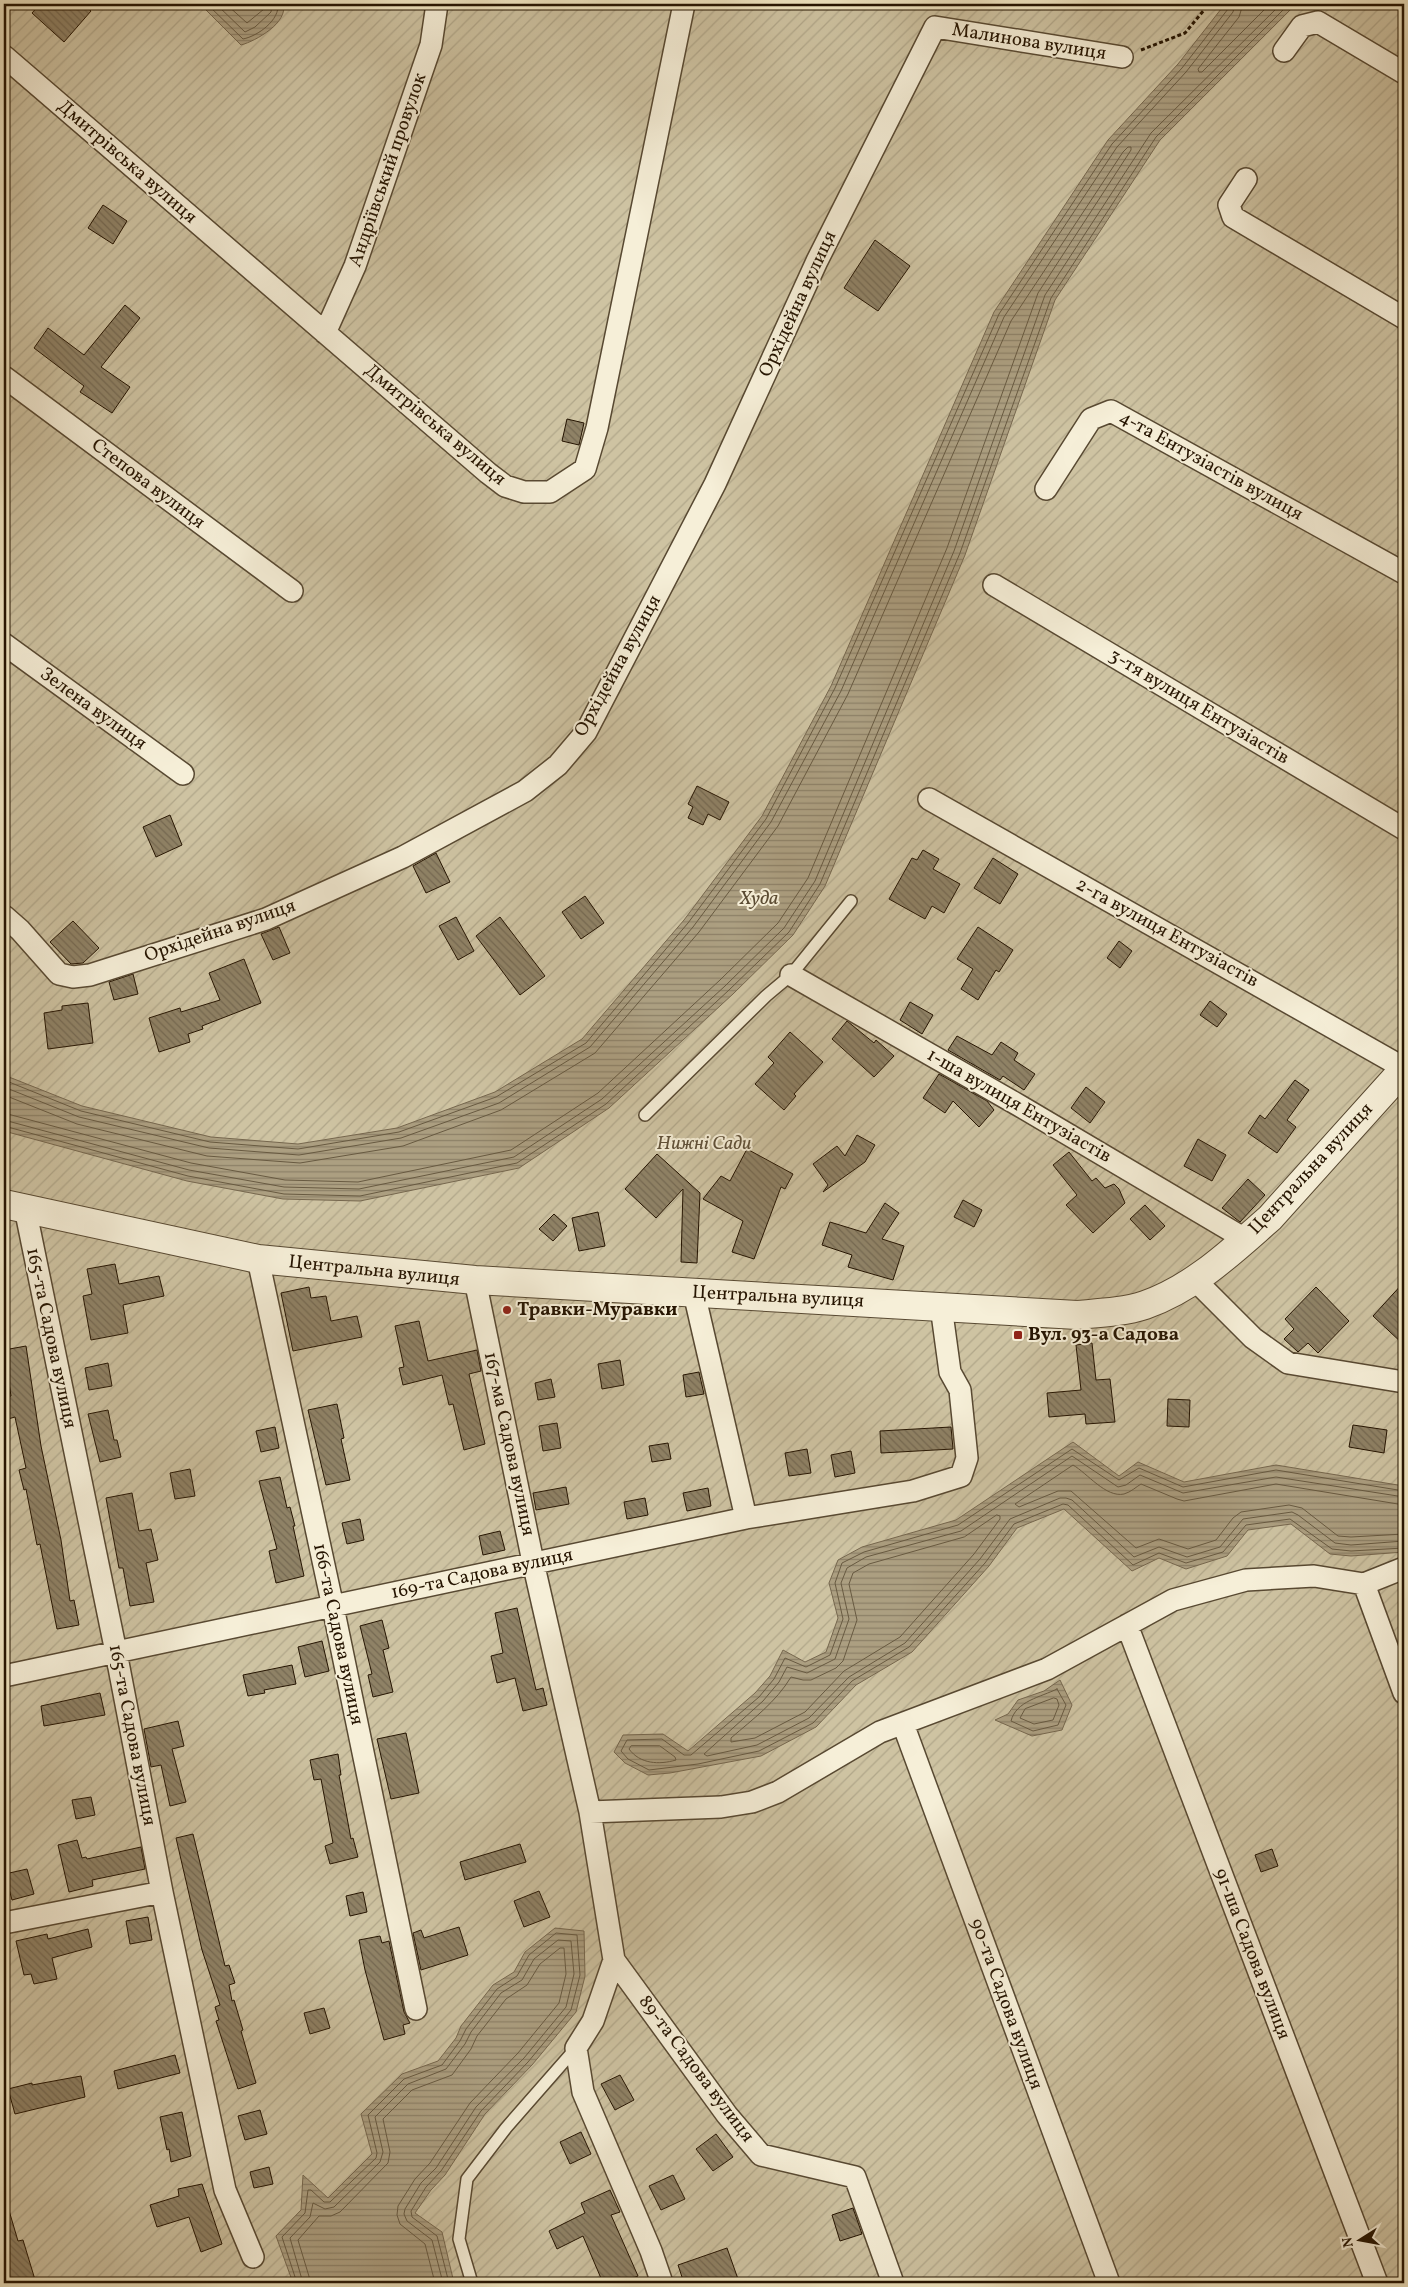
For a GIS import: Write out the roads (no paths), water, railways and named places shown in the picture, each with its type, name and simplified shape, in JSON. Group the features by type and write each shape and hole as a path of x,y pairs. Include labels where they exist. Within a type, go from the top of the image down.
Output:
{"street":[{"name":"Андріївський провулок","path":"325,333 355,266 431,45 437,4"},
{"name":"Дмитрівська вулиця","path":"4,56 505,486 524,492 550,492 586,470 597,428 684,4"},
{"path":"1284,51 1302,26 1318,22 1404,72"},
{"name":"Малинова вулиця","path":"935,27 1122,57"},
{"name":"Орхідейна вулиця","path":"4,916 20,930 59,974 73,977 90,975 266,919 403,857 525,791 558,765 586,732 710,493 817,261 935,27"},
{"path":"1246,179 1228,205 1233,217 1404,318"},
{"name":"Степова вулиця","path":"4,377 292,591"},
{"name":"4-та Ентузіастів вулиця","path":"1046,489 1091,419 1111,411 1404,573"},
{"name":"3-тя вулиця Ентузіастів","path":"994,585 1404,829"},
{"name":"Зелена вулиця","path":"4,644 183,774"},
{"name":"2-га вулиця Ентузіастів","path":"929,799 1404,1068"},
{"name":"1-ша вулиця Ентузіастів","path":"791,975 1020,1106 1245,1239"},
{"name":"Центральна вулиця","path":"14,1206 258,1259 475,1280 1077,1315 1113,1312 1144,1306 1171,1294 1195,1280 1245,1239 1270,1218 1404,1068"},
{"name":"165-та Садова вулиця","path":"14,1206 116,1652 162,1892 225,2190 253,2257"},
{"name":"166-та Садова вулиця","path":"258,1259 333,1607 416,2009"},
{"name":"167-ма Садова вулиця","path":"475,1280 533,1562 590,1812"},
{"path":"1195,1280 1253,1338 1288,1363 1404,1382"},
{"path":"694,1293 746,1518"},
{"name":"169-та Садова вулиця","path":"4,1676 746,1518 913,1491 961,1476 967,1458 960,1390 950,1372 941,1306"},
{"path":"590,1812 721,1807 752,1802 778,1792 880,1732 1047,1669 1173,1600 1246,1580 1314,1576 1364,1584 1404,1568"},
{"path":"1364,1584 1404,1694"},
{"name":"91-ша Садова вулиця","path":"1127,1625 1376,2283"},
{"name":"90-та Садова вулиця","path":"904,1724 1109,2283"},
{"name":"89-та Садова вулиця","path":"590,1812 614,1960 728,2115 761,2155 855,2177 893,2283"},
{"path":"4,1924 162,1892"},
{"path":"614,1960 593,2021 576,2048 584,2092 651,2251 662,2283"}],"lane":[{"path":"645,1115 766,996 791,975 851,901"},
{"path":"472,2283 459,2239 467,2179 506,2128 576,2048"}],"water":[{"path":"200,4 283,4 284,11 270,30 241,45"},
{"name":"Худа","path":"1225,4 1296,4 1160,140 1055,300 965,555 825,886 793,935 733,994 609,1108 519,1168 360,1201 283,1199 187,1181 4,1131 4,1075 82,1106 211,1137 298,1144 397,1128 495,1092 582,1039 684,920 762,816 831,686 994,312 1108,140 1178,64"},
{"path":"1073,1442 1119,1476 1138,1462 1184,1482 1276,1465 1404,1486 1404,1552 1351,1556 1330,1554 1291,1524 1248,1530 1227,1556 1186,1569 1159,1558 1132,1571 1064,1509 1017,1528 989,1566 912,1652 856,1685 816,1727 761,1756 670,1773 648,1775 625,1763 614,1752 623,1735 663,1734 688,1751 755,1693 770,1676 783,1650 805,1662 826,1652 838,1618 829,1583 838,1560 862,1547 956,1520"},
{"path":"1060,1680 1072,1705 1062,1730 1032,1736 995,1720 1008,1714 1018,1700 1044,1691"},
{"path":"555,1928 584,1931 585,1976 576,2012 532,2065 485,2114 445,2175 431,2190 415,2213 442,2232 454,2283 293,2283 276,2236 301,2210 303,2175 328,2198 372,2154 361,2114 402,2074 438,2061 456,2038 461,2026 493,1985 514,1972 525,1952"}],"place":[{"name":"Травки-Муравки","path":"507,1310"},
{"name":"Вул. 93-а Садова","path":"1018,1335"}],"park label":[{"name":"Нижні Сади","path":"704,1144"}]}
